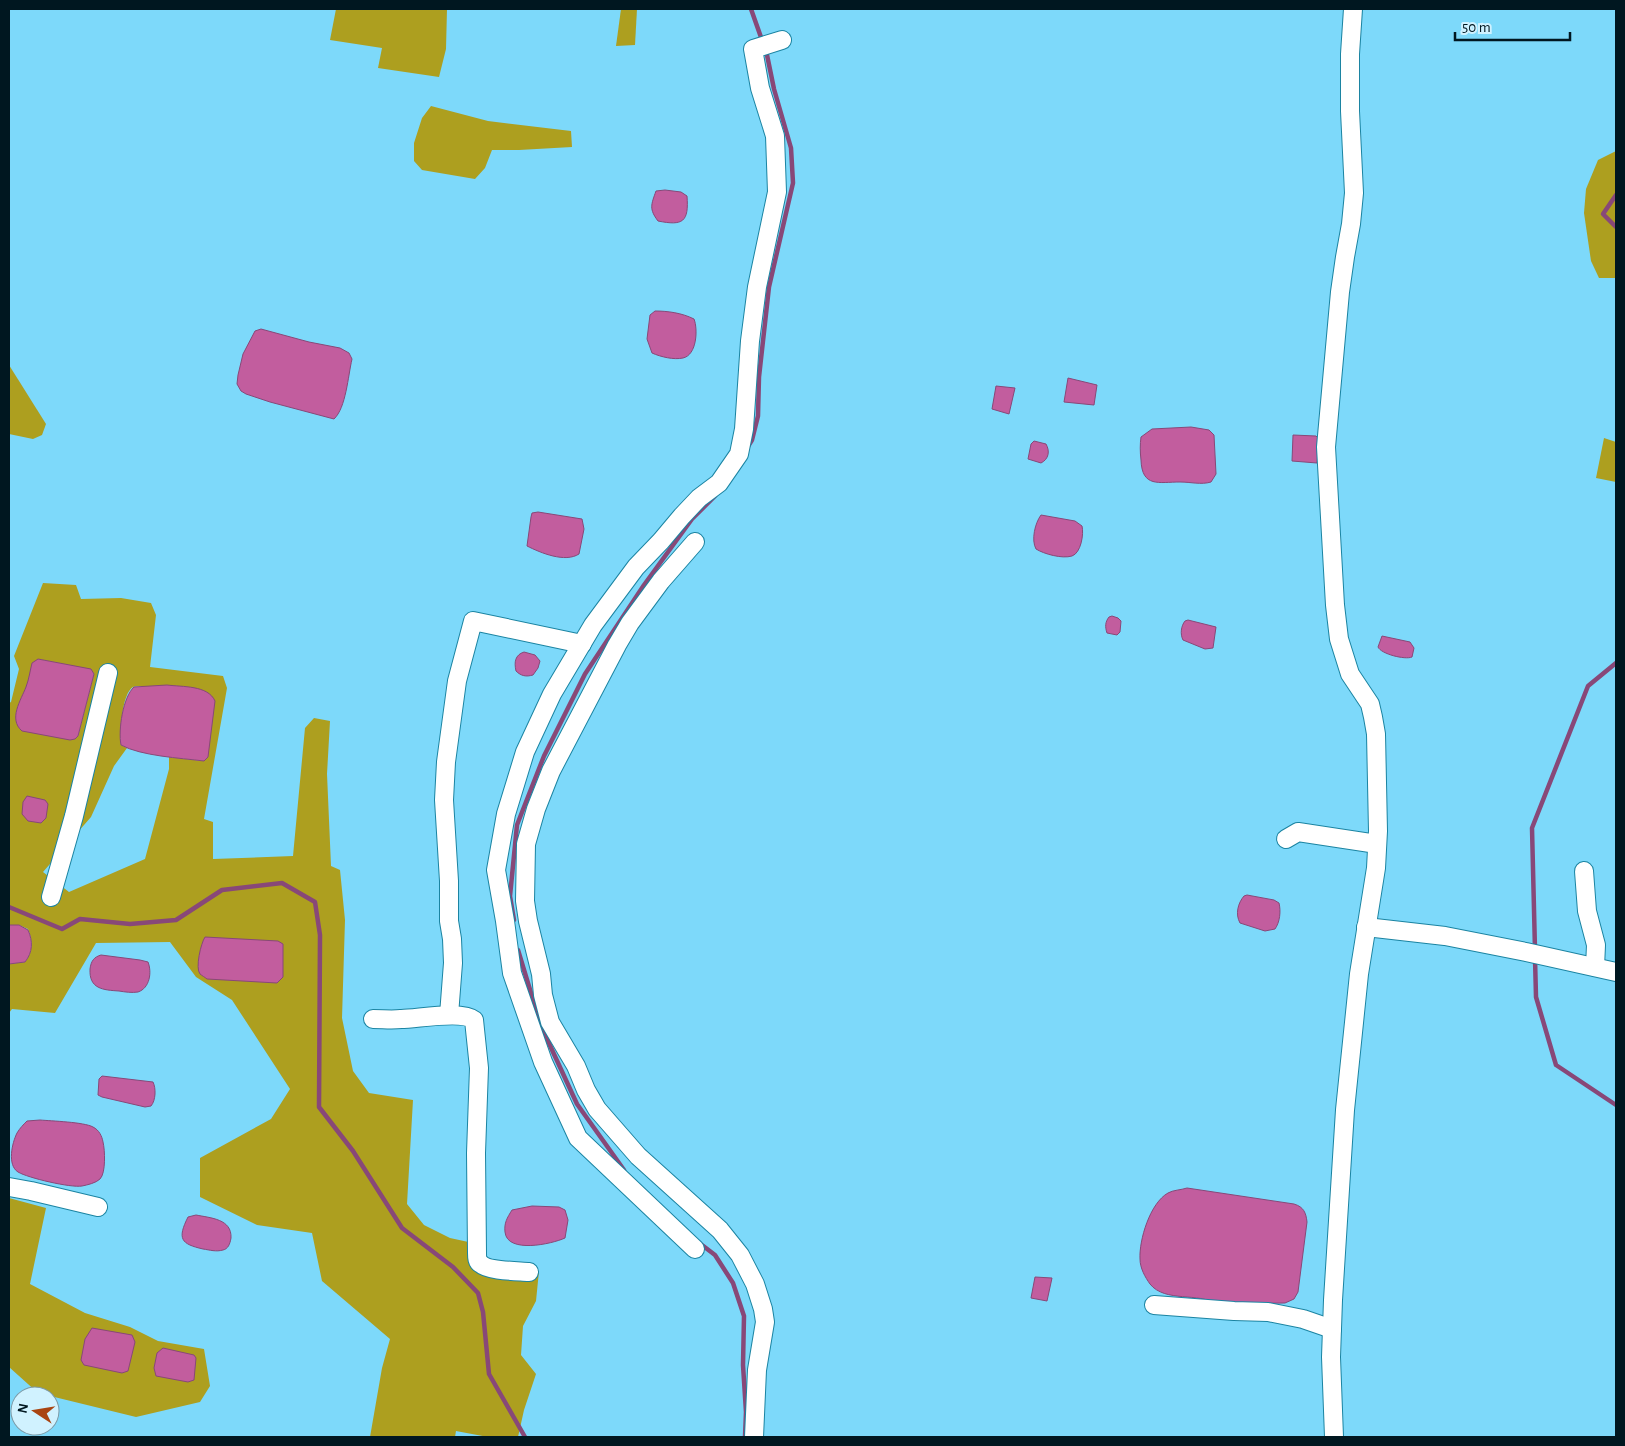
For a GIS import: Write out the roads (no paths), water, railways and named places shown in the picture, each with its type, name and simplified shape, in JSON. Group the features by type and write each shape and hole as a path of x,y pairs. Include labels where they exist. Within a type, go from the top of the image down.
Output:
{"street":[{"path":"1334,1437 1331,1358 1345,1110 1359,974 1376,868 1378,831 1376,734 1370,704 1350,674 1339,640 1335,604 1326,448 1340,292 1354,193 1350,82 1353,9"},
{"path":"695,1249 578,1138 543,1062 512,973 496,870 506,814 524,752 552,694 593,625 636,567 699,498 719,483 739,454 744,429 750,341 757,287 777,192 776,136 760,88 752,49 770,44"},
{"path":"694,542 661,581 630,623 612,653 550,771 526,844 525,901 550,1022 576,1066 586,1090 597,1109 638,1156 720,1230 740,1255 755,1284 764,1309 766,1322 758,1370 754,1437"},
{"path":"449,1015 453,963 449,921 449,881 444,800 446,762 458,681 473,621 582,644"},
{"path":"51,897 74,816 108,673"},
{"path":"1286,839 1298,832 1377,844"},
{"path":"1584,871 1587,911 1596,945 1595,967"},
{"path":"1366,927 1445,936 1616,972"},
{"path":"374,1019 398,1020 449,1015 470,1017 474,1020 479,1086 476,1153 476,1253 481,1265 489,1268 529,1272"},
{"path":"9,1187 98,1208"},
{"path":"1154,1306 1234,1312 1268,1312 1303,1319 1332,1329"}],"waterway":[{"path":"751,9 763,43"},
{"path":"747,448 752,440 758,416 759,377 769,287 793,183 791,148 774,89 766,50"},
{"path":"1616,195 1603,214 1616,227"},
{"path":"514,920 510,896 517,825 544,756 585,674 644,585 692,519 715,496"},
{"path":"1535,950 1532,828 1588,686 1616,663"},
{"path":"9,907 62,929 80,919 130,924 176,920 222,890 282,883 315,902 320,935 319,1107 353,1151 402,1228 453,1267 478,1293 483,1312 489,1374 525,1437"},
{"path":"518,950 541,1026 577,1104 624,1170"},
{"path":"1535,958 1536,997 1556,1065 1616,1105"},
{"path":"698,1242 715,1255 733,1283 744,1316 745,1437"}]}
